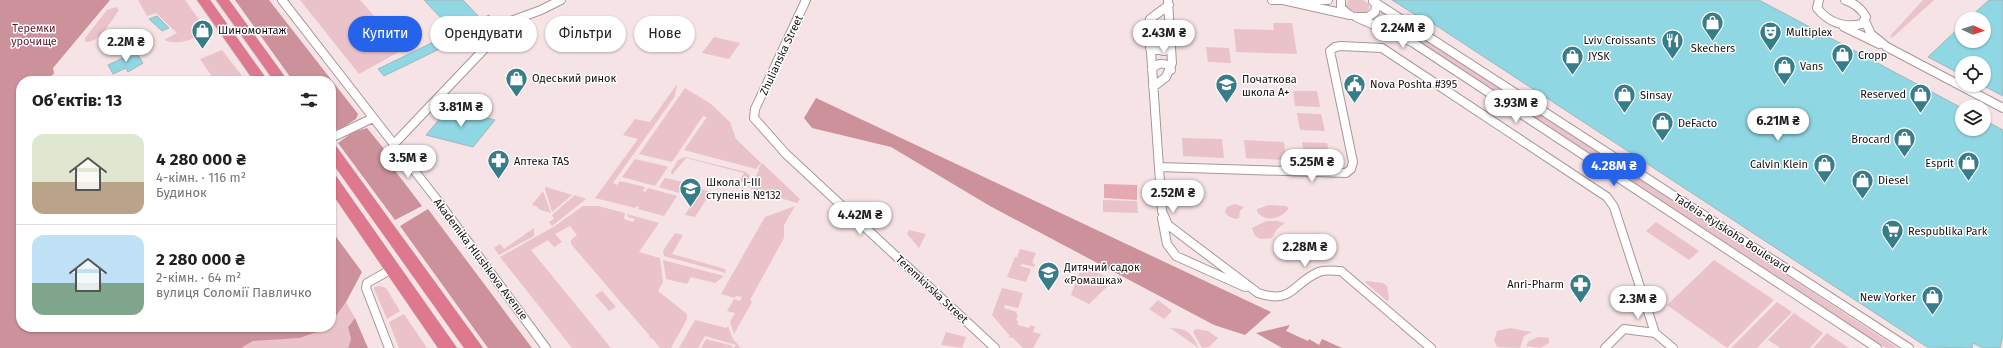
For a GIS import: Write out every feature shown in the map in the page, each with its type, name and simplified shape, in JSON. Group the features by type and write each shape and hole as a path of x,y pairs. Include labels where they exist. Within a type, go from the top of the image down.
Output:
{"highway":[{"path":"203,0 256,76"},
{"path":"222,0 277,76"},
{"path":"336,157 474,348"},
{"path":"336,187 448,348"}],"street":[{"name":"Akademika Hlushkova Avenue","path":"282,0 393,145 438,200 546,348"},
{"path":"393,145 500,31 511,22 542,10 561,0"},
{"name":"Zhulianska Street","path":"755,110 806,0"},
{"name":"Tadeia-Rylskoho Boulevard","path":"1272,0 1328,0"},
{"name":"Tadeia-Rylskoho Boulevard","path":"1283,0 1353,16 1388,30 1412,42 1877,348"},
{"path":"1341,0 1341,8 1353,16 1372,15 1376,8 1372,0"},
{"name":"Tadeia-Rylskoho Boulevard","path":"1372,0 1909,348"},
{"path":"1819,0 1817,8 1820,12 1835,22 1887,47 2003,108"},
{"path":"1845,0 1860,8 1866,17 1865,21 1871,34 1887,47"},
{"path":"1169,2 1151,18 1149,23 1162,211 1165,241 1170,251 1184,260 1258,293 1274,298 1287,295 1320,271 1341,272 1431,348"},
{"path":"1153,87 1167,77 1171,70 1169,2"},
{"path":"1151,18 1159,16 1169,20"},
{"path":"1835,22 1856,26 1865,21"},
{"path":"1159,167 1339,174 1346,173 1351,169 1352,162 1330,51 1335,47 1341,46 1386,50 1604,194 1614,206 1655,333 1673,348"},
{"path":"1150,48 1164,51 1171,48"},
{"path":"1152,69 1157,64 1162,63 1166,64 1171,70"},
{"name":"Teremkivska Street","path":"755,110 754,118 786,154 996,348"},
{"path":"336,136 372,118"},
{"path":"1162,211 1165,220 1174,231 1258,293"},
{"path":"389,348 366,288 367,283 392,269"},
{"path":"1605,348 1624,329 1655,333"}],"shaded area":[{"path":"138,0 185,0 207,31 187,41 170,42 164,40 177,33 156,13 147,16"},
{"path":"300,0 360,0 374,16 348,16 348,52 399,52 359,74"},
{"path":"1348,0 1363,0 1369,4 1369,9 1365,13 1353,12 1346,6"},
{"path":"1923,0 1934,0 1892,38 1890,36"},
{"path":"116,7 119,10 105,30 96,39 85,42 85,38 107,10"},
{"path":"1382,12 1898,348 1886,348 1408,34 1375,19"},
{"path":"1273,23 1292,23 1297,54 1236,52 1234,29 1274,30"},
{"path":"714,37 740,43 729,59 702,53"},
{"path":"1206,47 1229,48 1231,63 1208,62"},
{"path":"222,50 242,76 212,76 200,59"},
{"path":"677,84 675,96 613,183 617,185 620,181 645,187 643,191 645,192 648,188 677,196 664,216 638,209 639,207 637,206 635,208 595,198 638,139 623,135 635,119 650,122"},
{"path":"685,88 711,104 730,122 736,139 761,163 756,169 684,150 707,117 703,116 672,162 639,154"},
{"path":"1293,91 1317,91 1320,107 1295,106"},
{"path":"1297,113 1321,114 1325,131 1300,130"},
{"path":"1182,138 1222,139 1224,158 1183,156"},
{"path":"1244,140 1284,142 1286,160 1246,158"},
{"path":"1302,142 1327,143 1331,160 1305,160"},
{"path":"685,157 746,172 750,176 746,182 739,182 744,173 686,158 672,175 671,172 678,160"},
{"path":"635,159 668,167 655,186 622,177"},
{"path":"762,163 800,199 797,203 750,188"},
{"path":"665,178 683,182 684,184 679,193 659,187"},
{"path":"1104,184 1137,185 1137,200 1104,198"},
{"path":"546,187 572,195 552,212 545,189"},
{"path":"701,189 711,192 695,217 685,215"},
{"path":"543,191 551,213 532,205"},
{"path":"575,195 586,199 552,226 549,222 554,219 552,215"},
{"path":"1103,200 1137,201 1138,213 1103,212"},
{"path":"1235,204 1244,207 1240,211 1239,218 1235,219 1228,216 1225,212 1227,207"},
{"path":"1269,205 1286,206 1289,208 1282,215 1273,218 1265,218 1257,212 1257,209"},
{"path":"583,206 598,206 625,213 624,219 633,222 635,219 628,217 627,214 659,223 639,252 660,258 663,282 658,291 687,314 687,319 671,348 660,348 653,339 650,338 571,244 571,240 577,235 570,226 555,234 562,242 554,247 548,240 531,250 611,348 572,348 500,257 555,226"},
{"path":"795,206 784,225 784,238 750,300 752,302 734,334 730,322 735,313 727,311 734,299 740,301 742,297 736,296 735,298 721,294 765,217"},
{"path":"1266,221 1278,221 1285,223 1277,229 1272,238 1261,239 1255,236 1252,228"},
{"path":"1656,222 1699,251 1689,260 1646,231"},
{"path":"534,228 534,236 499,255 494,248 500,244 504,249"},
{"path":"909,230 926,234 919,248 907,234"},
{"path":"675,233 683,235 672,254 725,269 726,273 664,256 663,251"},
{"path":"1020,249 1036,253 1032,263 1035,264 1034,267 1022,264 1020,266 1031,269 1026,282 1007,277"},
{"path":"663,260 724,276 715,283 691,277 687,284 666,279"},
{"path":"1714,260 1774,300 1727,348 1667,305"},
{"path":"1082,266 1114,280 1089,304 1071,295"},
{"path":"1365,282 1383,283 1387,286 1389,299 1387,301"},
{"path":"379,286 386,288 400,311 387,319 374,289 374,287"},
{"path":"1002,288 1023,293 1018,308 1005,305 1004,308 1017,312 1016,314 1018,315 1016,320 1018,321 1018,325 1029,328 1031,325 1035,327 1033,332 1041,334 1033,348 1023,348 1013,338 1008,337 1010,336 992,315"},
{"path":"602,291 616,307 609,311 595,295"},
{"path":"1158,300 1172,311 1164,319 1149,309"},
{"path":"346,302 355,318 348,327 351,339 348,348 241,348 253,341 300,338 317,332 336,332 336,316"},
{"path":"1777,302 1792,312 1757,348 1731,348"},
{"path":"1794,313 1823,333 1810,348 1781,348 1768,340"},
{"path":"404,314 427,348 399,348 389,322"},
{"path":"695,320 726,328 728,326 733,339 741,348 734,348 736,345 705,336 698,348 679,348"},
{"path":"1170,328 1181,329 1188,332 1199,348"},
{"path":"1510,328 1532,332 1524,336 1520,348 1497,347 1494,340 1497,331"},
{"path":"1196,329 1208,331 1218,338 1209,347 1202,348 1193,332"},
{"path":"946,332 966,337 962,348 941,345"},
{"path":"1827,333 1849,348 1813,348"},
{"path":"1538,337 1549,338 1549,343 1540,348 1526,346 1529,341"},
{"path":"706,339 733,346 732,348 701,348"}],"green space":[{"name":"Теремки урочище","path":"0,0 110,0 53,68 54,74 51,76 16,76 16,332 317,332 300,338 253,341 241,348 0,348"},
{"path":"235,0 269,0 328,76 289,76"},
{"path":"336,86 358,114 356,119 336,130"},
{"path":"816,98 1271,312 1245,335 1214,325 990,206 891,147 812,128 804,118"},
{"path":"367,128 397,165 393,168 422,206 395,220 338,143 353,132"},
{"path":"428,209 532,348 488,348 400,226"},
{"path":"336,237 362,272 346,302 336,316"},
{"path":"355,318 368,348 348,348 351,339 348,327"},
{"path":"1290,325 1286,331 1308,341 1309,339 1319,345 1322,339 1342,348 1282,348 1256,333"}],"building":[{"path":"424,0 463,0 478,16 439,16"},
{"name":"Respublika Park","path":"1392,0 1759,0 1955,104 1955,136 1991,136 1991,124 2003,130 2003,335 2000,348 1983,348 1973,343 1972,348 1927,347 1420,15 1417,16"},
{"path":"1989,0 2003,0 2003,96 1991,90 1991,56 1955,56 1955,71 1928,57 1955,32 1955,48 1991,48 1991,12 1976,12"},
{"path":"157,16 169,28 162,31 149,19"},
{"path":"430,44 430,52 433,52 384,76 378,69 413,52 422,52 422,48"},
{"path":"136,52 143,63 128,72 126,68 113,74 108,65"},
{"path":"449,108 495,120 473,147 426,135"}],"place":[{"name":"Skechers","path":"1713,42"},
{"name":"Шиномонтаж","path":"203,50"},
{"name":"Multiplex","path":"1770,52"},
{"name":"Lviv Croissants","path":"1672,60"},
{"name":"Cropp","path":"1843,74"},
{"name":"JYSK","path":"1573,76"},
{"name":"Vans","path":"1784,86"},
{"name":"Одеський ринок","path":"517,98"},
{"name":"Початкова школа А+","path":"1226,104"},
{"name":"Nova Poshta #395","path":"1355,104"},
{"name":"Sinsay","path":"1625,114"},
{"name":"Reserved","path":"1921,114"},
{"name":"DeFacto","path":"1663,142"},
{"name":"Brocard","path":"1905,158"},
{"name":"Аптека TAS","path":"498,180"},
{"name":"Esprit","path":"1969,182"},
{"name":"Calvin Klein","path":"1824,184"},
{"name":"Diesel","path":"1863,200"},
{"name":"Школа І-ІІІ ступенів №132","path":"691,208"},
{"name":"Respublika Park","path":"1892,250"},
{"name":"Дитячий садок «Ромашка»","path":"1048,292"},
{"name":"Anri-Pharm","path":"1580,304"},
{"name":"New Yorker","path":"1932,316"}]}
